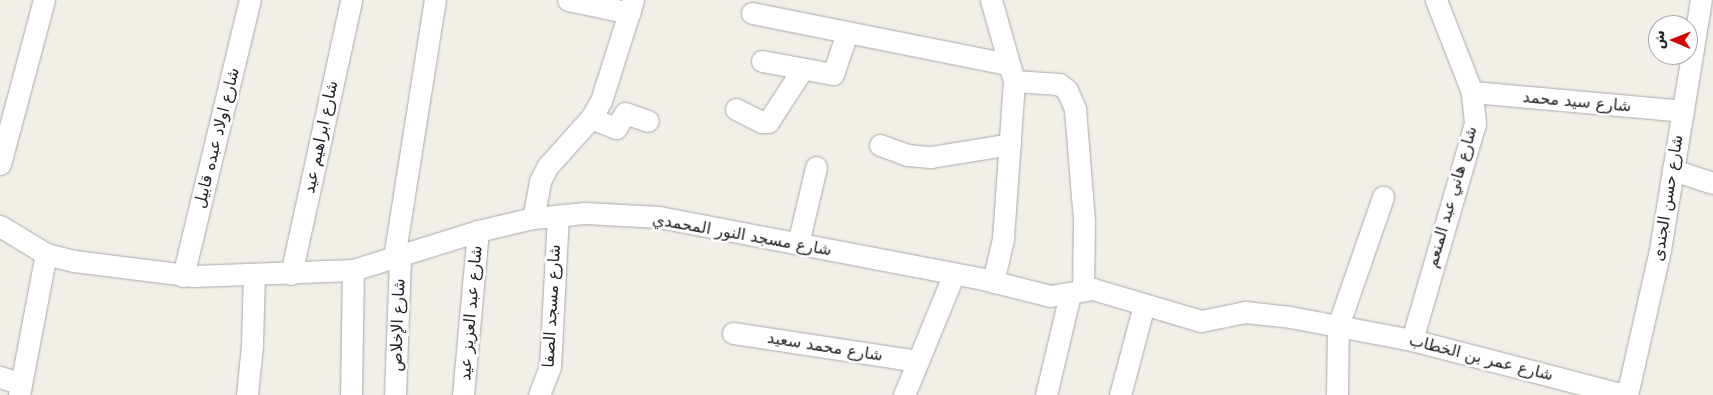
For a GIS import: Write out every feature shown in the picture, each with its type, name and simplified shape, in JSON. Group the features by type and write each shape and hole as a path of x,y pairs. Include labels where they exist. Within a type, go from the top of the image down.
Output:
{"street":[{"path":"0,164 44,0"},
{"name":"شارع اولاد عبده قابيل","path":"184,276 250,0"},
{"name":"شارع ابراهيم عيد","path":"291,274 351,0"},
{"name":"شارع الإخلاص","path":"395,395 397,257 435,0"},
{"path":"534,218 540,181 547,167 591,118 601,100 632,7 568,0"},
{"path":"991,0 1011,72 1010,144 1003,238 993,282"},
{"name":"شارع هاني عبد المنعم","path":"1412,340 1473,133 1476,113 1472,92 1436,0"},
{"name":"شارع حسن الجندى","path":"1628,395 1660,250 1701,0"},
{"path":"752,13 847,33 1011,72 1059,84 1067,90 1075,109 1084,222 1076,292 1046,395"},
{"path":"762,61 802,70 833,74 847,33"},
{"path":"736,109 762,122 768,122 802,70"},
{"name":"شارع سيد محمد","path":"1472,92 1682,111"},
{"path":"591,118 616,128 626,113 648,121"},
{"path":"880,145 907,155 931,157 1010,144"},
{"path":"798,244 816,167"},
{"path":"1673,170 1713,183"},
{"path":"1337,395 1338,326 1383,197"},
{"name":"شارع مسجد النور المحمدي","path":"0,226 46,254 74,261 184,276 291,274 353,270 478,230 534,218 585,213 659,218 953,276 993,282 1050,296 1093,289 1201,321 1245,312 1338,326"},
{"name":"شارع مسجد الصفا","path":"539,395 550,367 558,216"},
{"name":"شارع عبد العزيز عيد","path":"463,395 478,230"},
{"path":"0,378 20,390 46,254"},
{"path":"351,395 353,270"},
{"path":"247,395 252,345 254,275"},
{"path":"904,395 953,276"},
{"path":"1120,395 1144,305"},
{"name":"شارع عمر بن الخطاب","path":"1338,326 1412,340 1560,387 1624,395"},
{"name":"شارع محمد سعيد","path":"733,333 918,361"}]}
